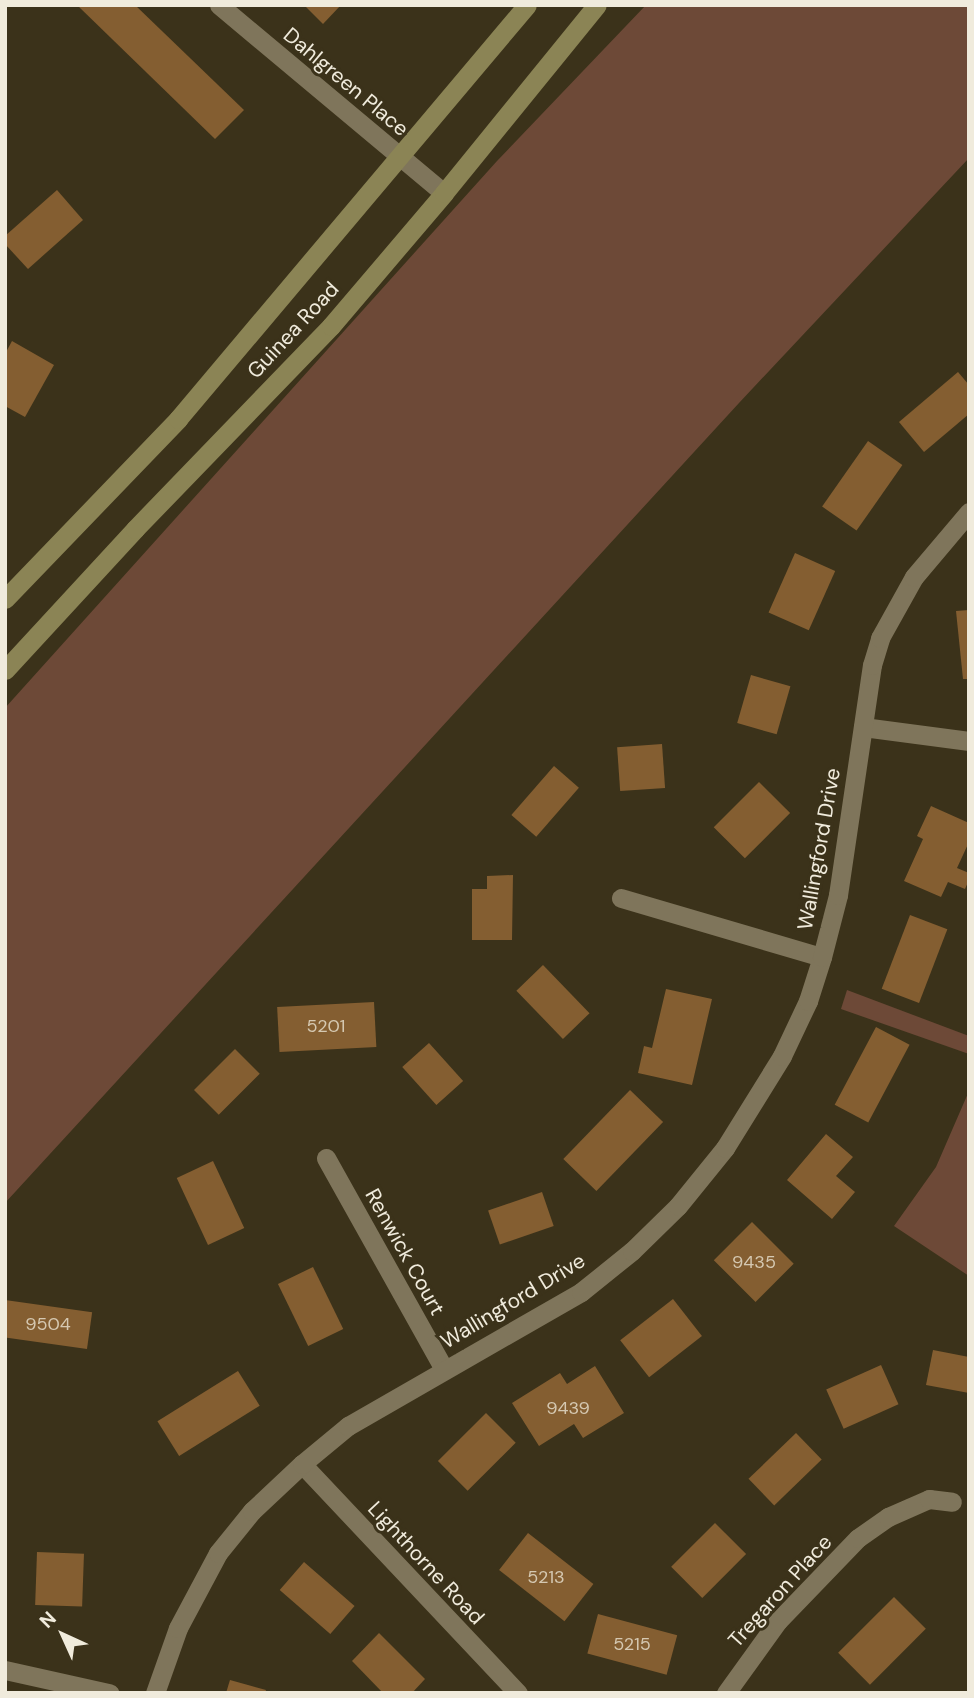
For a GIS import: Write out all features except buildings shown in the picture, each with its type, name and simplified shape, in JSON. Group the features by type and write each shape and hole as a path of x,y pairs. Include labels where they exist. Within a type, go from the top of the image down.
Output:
{"main road":[{"name":"Guinea Road","path":"5,599 178,419 401,158 527,5"},
{"name":"Guinea Road","path":"5,670 135,529 331,326 444,193 597,5"}],"street":[{"name":"Dahlgreen Place","path":"219,5 444,193"},
{"name":"Wallingford Drive","path":"155,1693 178,1628 218,1553 252,1511 348,1426 444,1369 504,1339 581,1292 632,1251 678,1206 725,1148 768,1082 808,1001 822,957 838,895 872,665 892,613 937,547 969,512"},
{"path":"863,727 969,741"},
{"path":"621,898 822,957"},
{"name":"Renwick Court","path":"326,1158 444,1369"},
{"name":"Lighthorne Road","path":"302,1464 518,1693"},
{"name":"Tregaron Place","path":"726,1693 778,1621 858,1538 888,1517 929,1499 952,1502"},
{"path":"5,1670 109,1693"}],"shaded area":[{"path":"646,5 969,5 969,158 739,403 5,1203 5,708 497,161"},
{"path":"847,990 969,1036 969,1054 841,1009"},
{"path":"969,1091 969,1276 894,1226 936,1167"}]}
